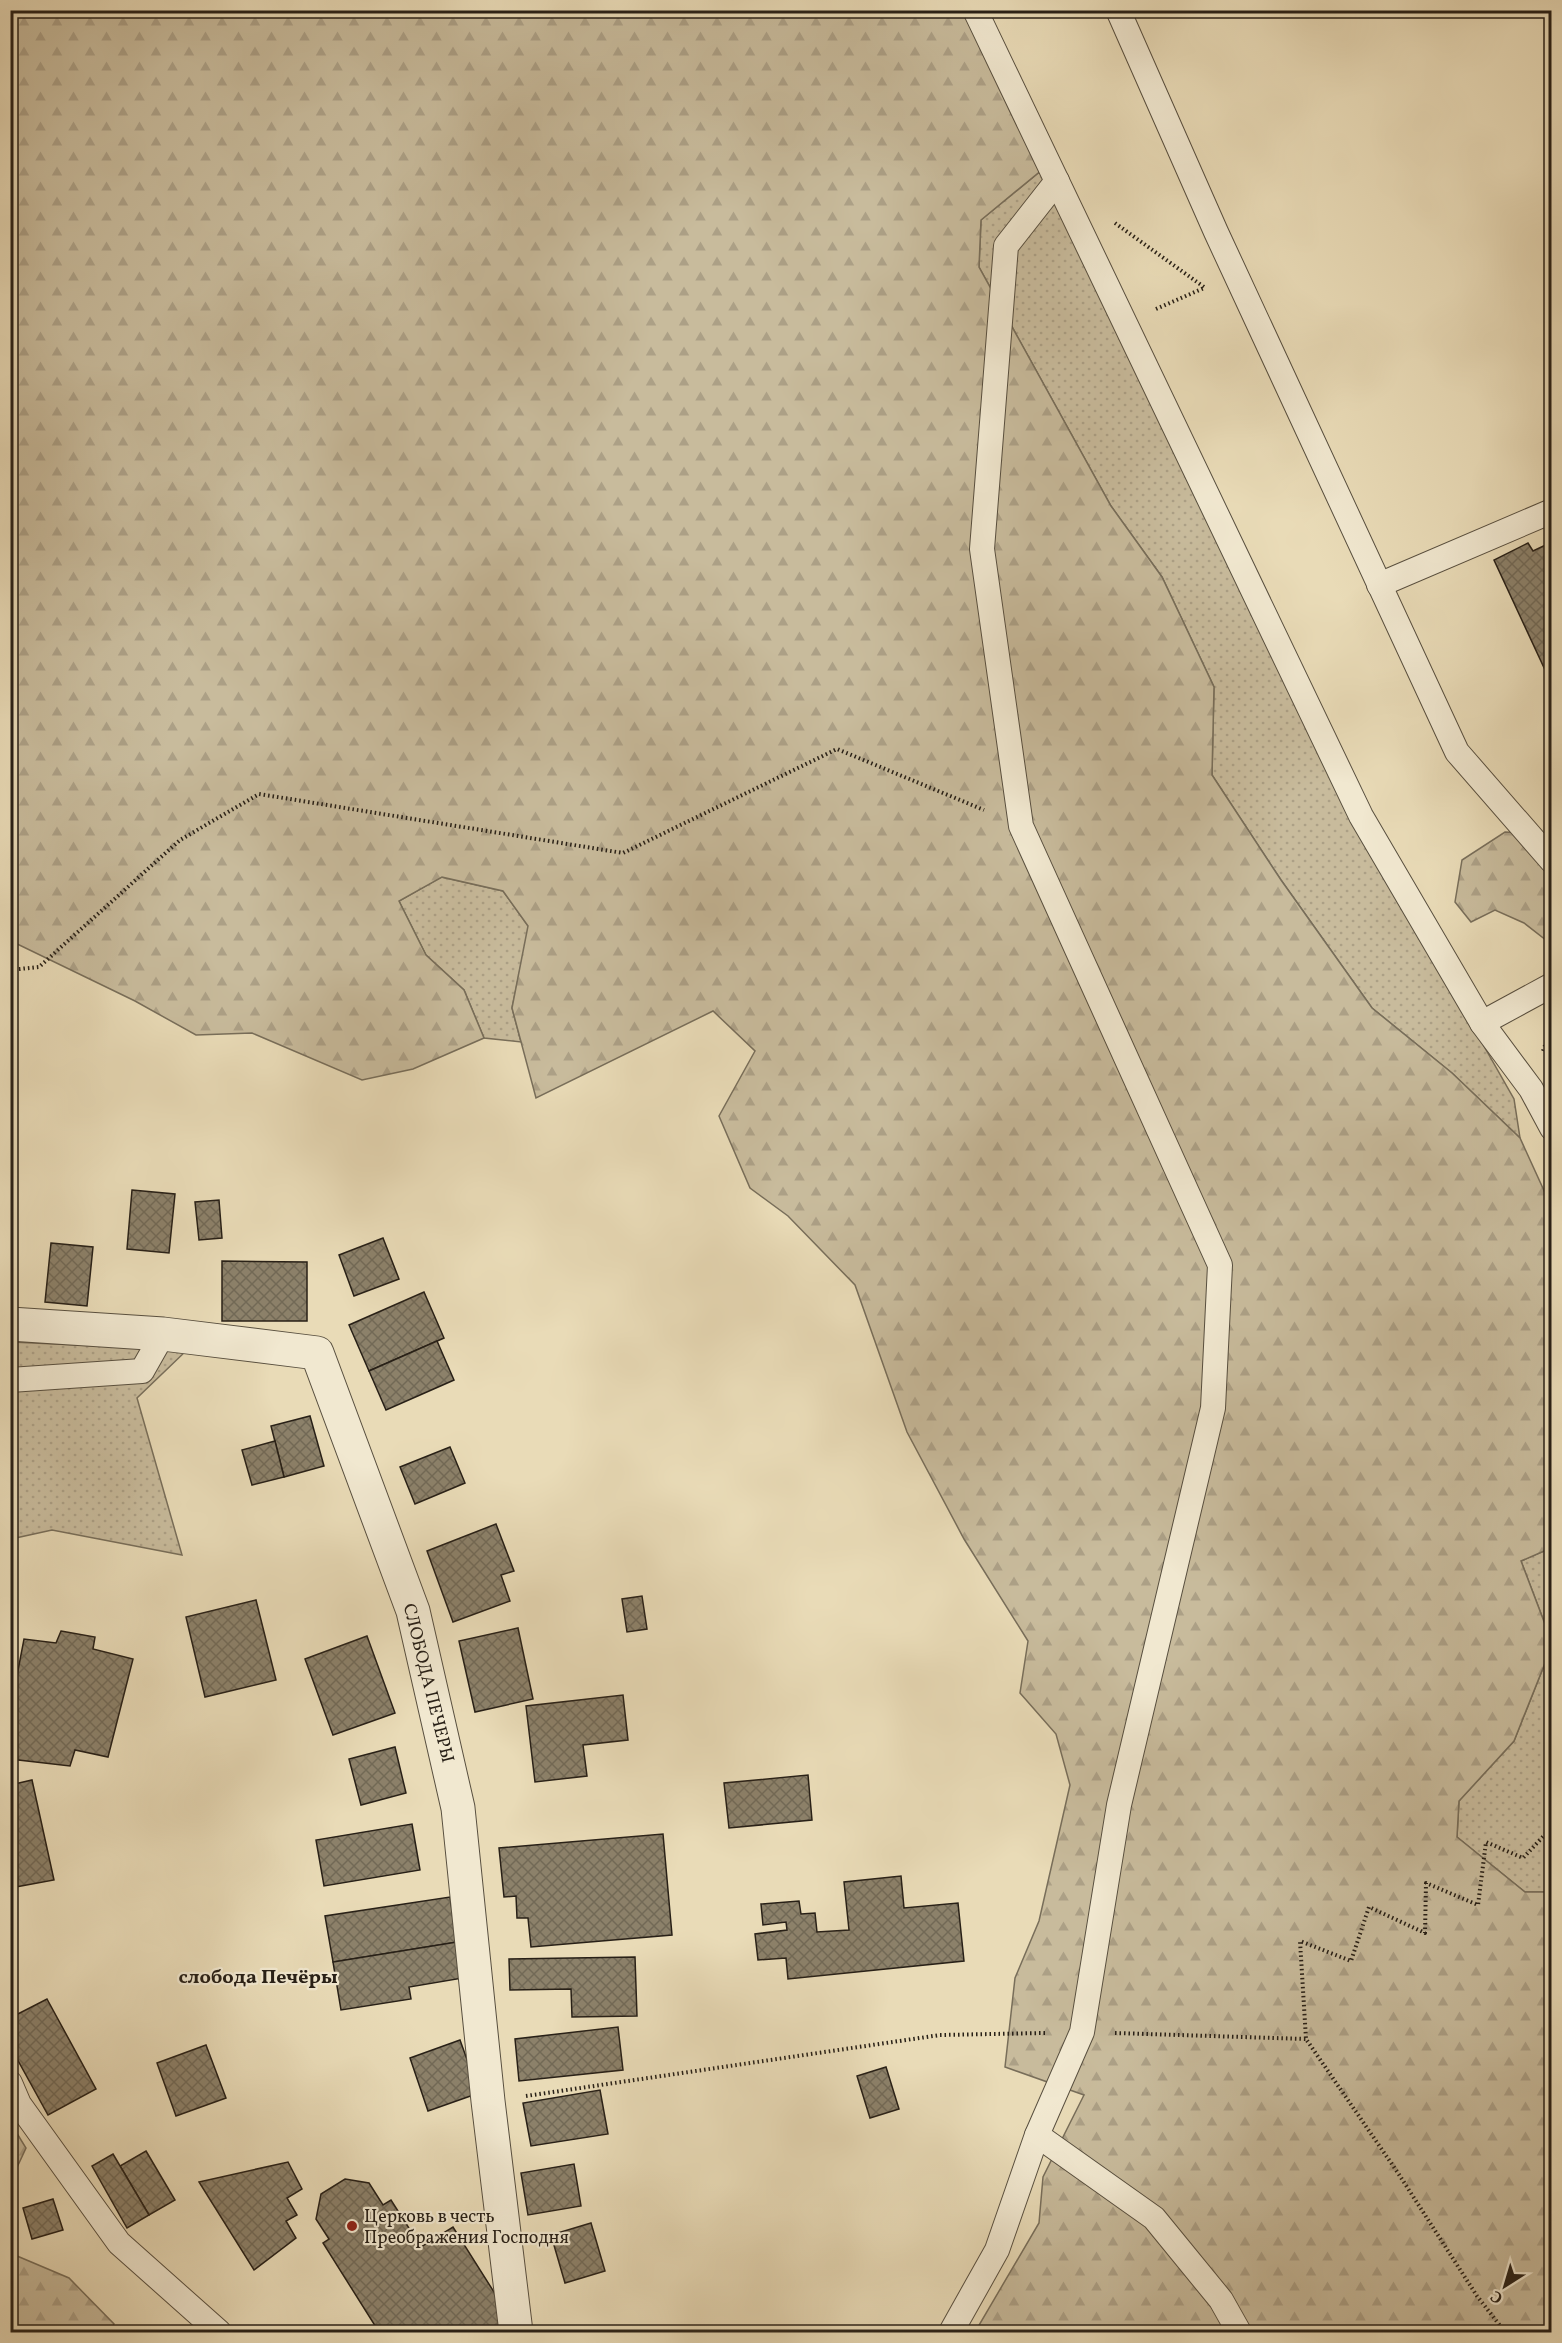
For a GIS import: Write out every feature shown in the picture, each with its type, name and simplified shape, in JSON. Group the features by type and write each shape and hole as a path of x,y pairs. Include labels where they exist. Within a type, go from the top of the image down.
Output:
{"street":[{"name":"СЛОБОДА ПЕЧЕРЫ","path":"10,1324 163,1334 317,1353 413,1611 458,1808 488,2101 516,2332"}],"lane":[{"path":"975,10 1361,816 1482,1023 1531,1089 1551,1128"},
{"path":"1118,10 1235,274 1457,753 1551,861"},
{"path":"951,2332 997,2250 1037,2135 1082,2032 1119,1805 1214,1408 1220,1264 1021,826 982,549 1006,246 1057,180"},
{"path":"1380,585 1551,511"},
{"path":"1482,1023 1551,985"},
{"path":"10,1380 142,1371 163,1334"},
{"path":"10,2083 19,2104 119,2243 219,2332"},
{"path":"1037,2135 1154,2218 1221,2300 1239,2332"}],"path":[{"path":"1112,221 1204,288"},
{"path":"1125,323 1235,274"},
{"path":"10,970 39,967 180,840 259,794 623,853 837,749 1021,826"},
{"path":"1505,2332 1477,2296 1398,2173 1306,2039 1299,1941 1351,1961 1369,1907 1425,1933 1426,1883 1478,1905 1486,1842 1523,1858 1551,1827"},
{"path":"488,2101 940,2035 1082,2032 1306,2039"}],"green space":[{"path":"10,11 964,11 1043,169 981,220 979,267 1111,506 1162,577 1214,687 1212,775 1281,880 1372,1008 1452,1073 1520,1138 1551,1206 1551,1548 1521,1561 1551,1640 1551,1648 1514,1741 1459,1801 1457,1837 1525,1892 1551,1892 1551,2332 975,2332 1039,2223 1043,2177 1084,2095 1005,2067 1015,1978 1039,1921 1070,1785 1056,1734 1020,1693 1028,1641 964,1539 907,1432 855,1285 788,1216 750,1188 719,1116 755,1051 713,1011 536,1098 512,1008 528,926 503,891 442,877 399,901 426,955 464,990 484,1038 413,1069 362,1080 252,1033 196,1035 135,1001 11,941"},
{"path":"1043,169 1360,828 1514,1099 1520,1138 1452,1073 1372,1008 1281,880 1212,775 1214,687 1162,577 1111,506 979,267 981,220"},
{"path":"1505,832 1551,834 1551,944 1524,923 1495,910 1471,922 1455,902 1462,860"},
{"path":"441,877 503,891 529,927 512,1008 521,1042 484,1038 464,990 426,955 399,901"},
{"path":"11,1342 187,1350 137,1398 182,1555 52,1530 11,1539"},
{"path":"1551,1548 1551,1640 1521,1561"},
{"path":"1551,1648 1551,1892 1525,1892 1457,1837 1459,1801 1514,1741"},
{"path":"10,2122 26,2148 13,2176 10,2176"},
{"path":"10,2253 69,2278 114,2324 110,2332 11,2332"}],"building":[{"path":"1552,542 1552,685 1494,560 1528,543 1533,551"},
{"path":"132,1190 175,1194 169,1253 127,1249"},
{"path":"219,1200 222,1238 199,1240 195,1202"},
{"path":"383,1238 399,1279 354,1296 339,1255"},
{"path":"51,1243 93,1247 87,1306 45,1302"},
{"path":"10,1248 16,1248 15,1304 10,1304"},
{"path":"222,1261 307,1262 307,1321 222,1321"},
{"path":"424,1292 444,1338 369,1371 349,1325"},
{"path":"437,1341 454,1380 386,1410 369,1371"},
{"path":"310,1416 324,1466 284,1477 271,1426"},
{"path":"275,1441 284,1477 252,1485 242,1450"},
{"path":"450,1447 465,1483 415,1504 400,1467"},
{"path":"496,1524 514,1571 501,1575 510,1601 453,1622 427,1551"},
{"path":"642,1596 647,1629 627,1632 622,1599"},
{"path":"256,1600 276,1680 205,1697 186,1617"},
{"path":"518,1628 533,1699 475,1712 459,1641"},
{"path":"61,1631 95,1637 93,1649 133,1659 108,1757 75,1750 70,1766 10,1759 10,1712 24,1639 56,1643"},
{"path":"367,1636 395,1713 333,1735 305,1659"},
{"path":"623,1695 628,1740 583,1745 587,1776 535,1782 526,1706"},
{"path":"395,1747 406,1793 361,1805 349,1759"},
{"path":"808,1775 812,1820 729,1828 724,1783"},
{"path":"32,1780 54,1880 10,1888 10,1785"},
{"path":"412,1824 420,1870 324,1886 316,1840"},
{"path":"663,1834 672,1935 531,1947 528,1918 517,1918 516,1896 504,1897 499,1848"},
{"path":"901,1876 904,1908 958,1903 964,1961 788,1979 786,1958 758,1960 755,1934 787,1930 786,1922 763,1925 761,1904 799,1901 801,1914 815,1913 817,1932 849,1930 844,1882"},
{"path":"450,1897 457,1942 333,1962 325,1916"},
{"path":"457,1942 463,1978 409,1987 411,1999 341,2010 333,1962"},
{"path":"635,1957 637,2016 572,2017 571,1989 510,1990 509,1959"},
{"path":"47,1999 96,2089 48,2115 10,2046 10,2018"},
{"path":"618,2027 623,2070 519,2081 515,2039"},
{"path":"460,2040 479,2093 428,2111 410,2058"},
{"path":"206,2045 226,2098 176,2116 157,2063"},
{"path":"886,2067 899,2109 870,2118 857,2076"},
{"path":"600,2090 608,2134 531,2146 523,2103"},
{"path":"146,2151 175,2200 149,2215 120,2166"},
{"path":"113,2154 149,2215 127,2228 92,2166"},
{"path":"288,2162 302,2189 287,2198 297,2215 286,2221 296,2238 254,2270 199,2182"},
{"path":"574,2164 581,2206 528,2215 521,2173"},
{"path":"345,2179 369,2183 383,2205 391,2200 421,2247 453,2227 511,2319 503,2332 379,2332 323,2243 329,2239 316,2219 321,2194"},
{"path":"53,2199 63,2230 32,2239 23,2208"},
{"path":"591,2223 605,2271 565,2283 551,2235"}],"place":[{"name":"Церковь в честь Преображения Господня","path":"352,2226"}],"district":[{"name":"слобода Печёры","path":"258,1976"}]}
